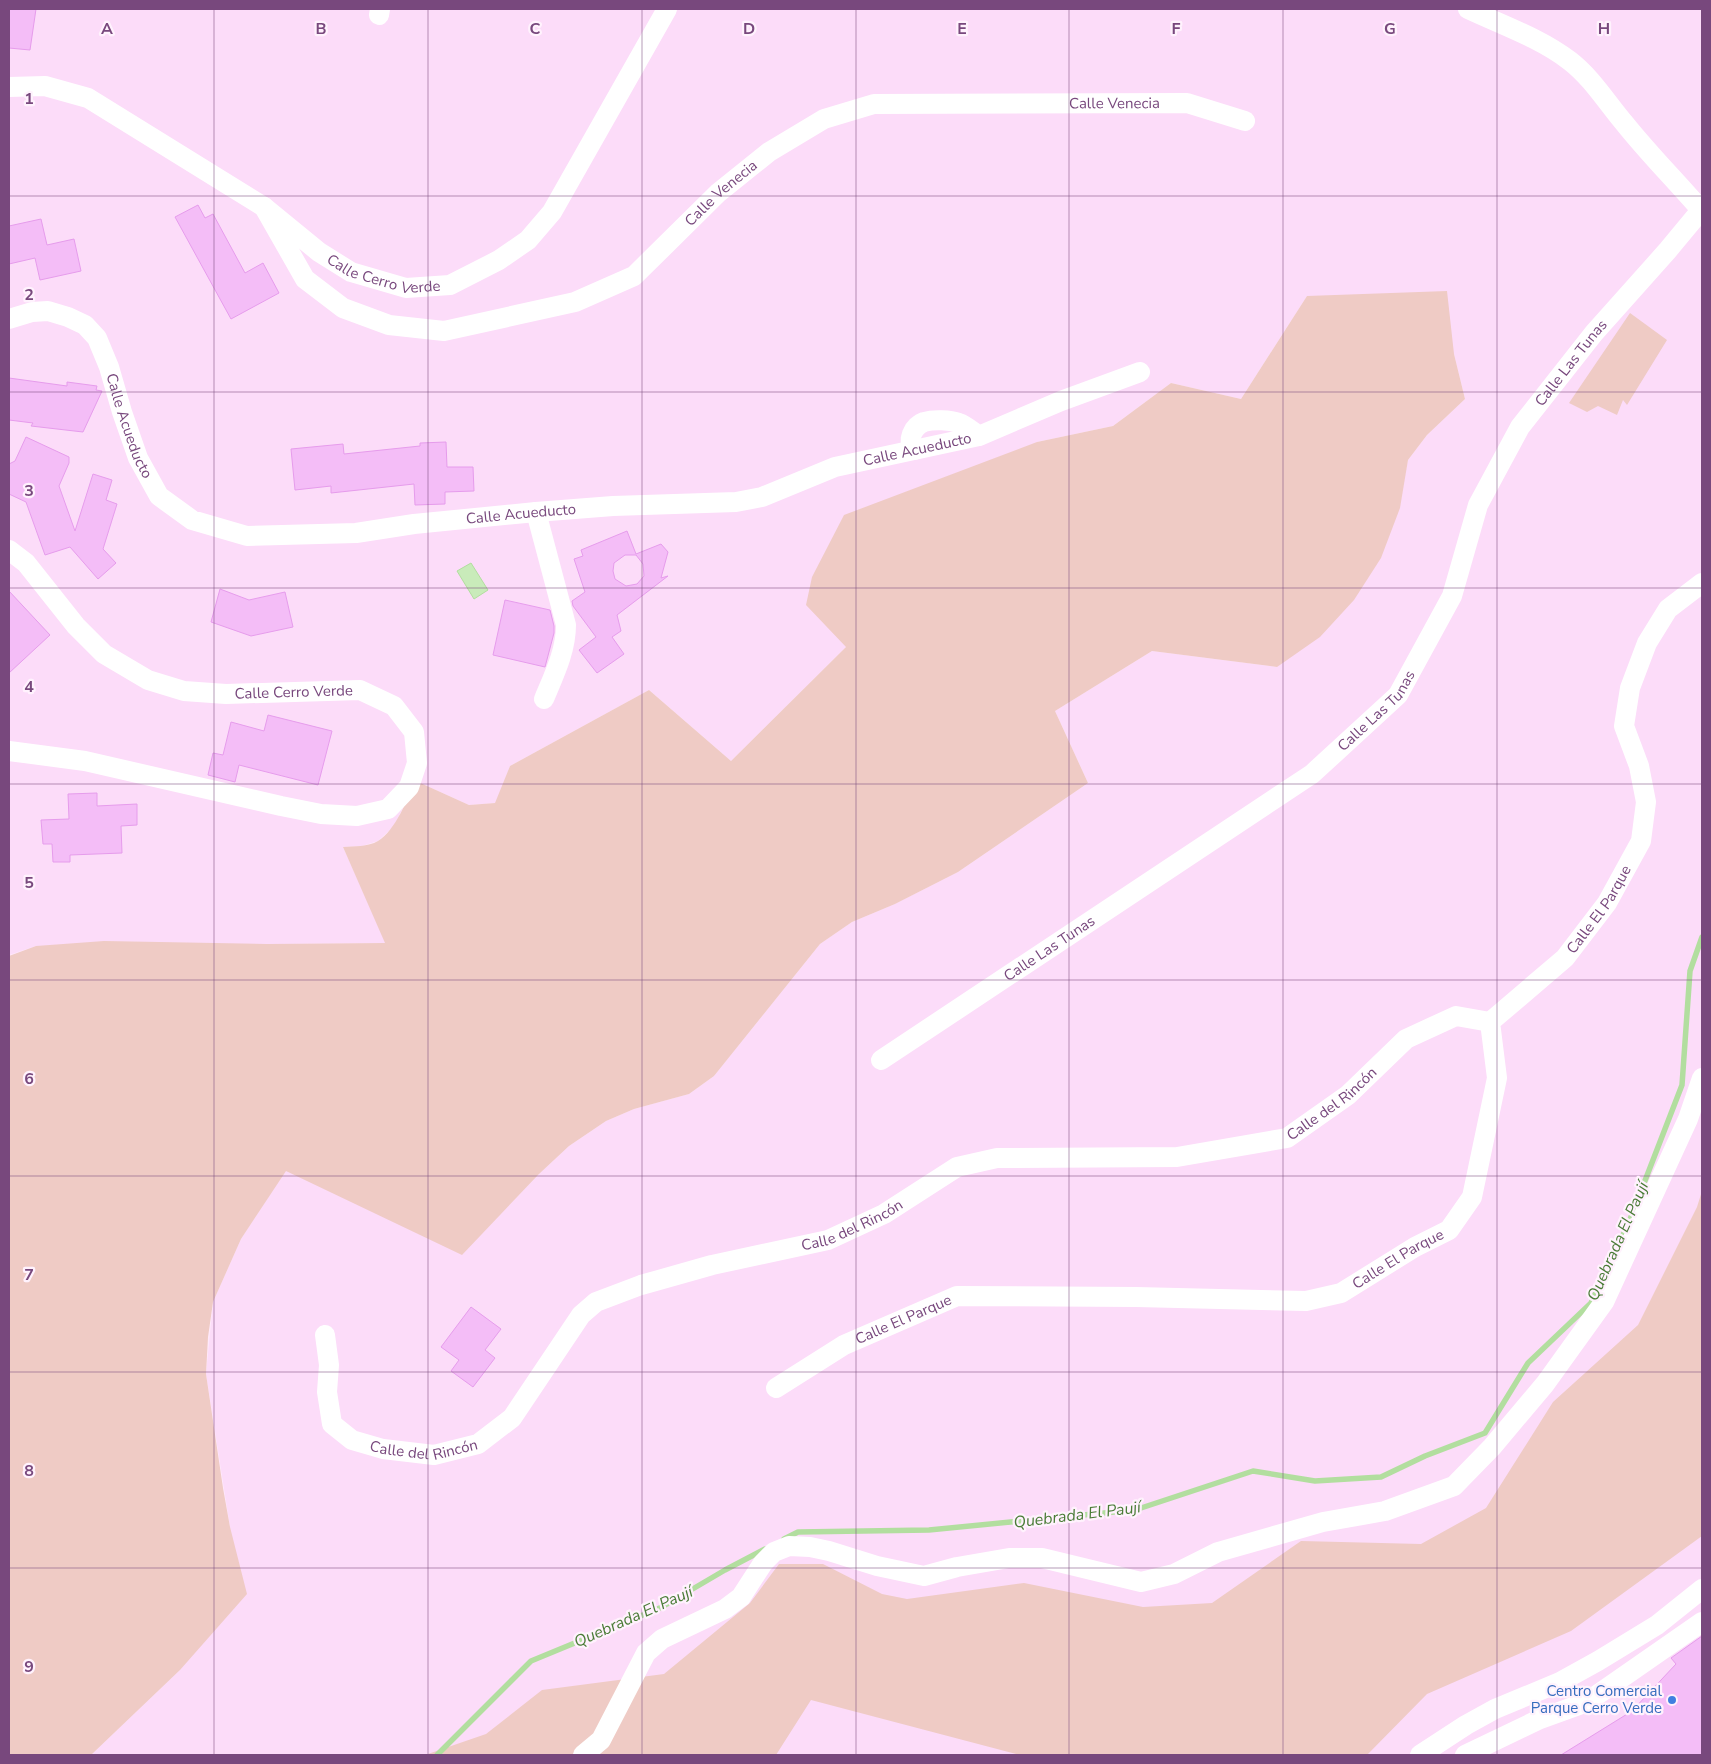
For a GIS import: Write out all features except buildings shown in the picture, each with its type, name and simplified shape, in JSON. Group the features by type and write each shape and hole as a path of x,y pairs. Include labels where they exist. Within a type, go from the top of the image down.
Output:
{"street":[{"name":"Calle Cerro Verde","path":"9,87 45,86 88,98 264,207 319,252 351,272 406,288 450,285 499,260 528,240 552,212 667,9"},
{"path":"1468,9 1546,45 1569,60 1588,76 1603,98 1627,126 1702,209"},
{"name":"Calle Venecia","path":"264,207 305,279 343,308 389,325 444,332 575,302 634,276 718,193 769,152 824,120 874,104 1187,103 1246,121"},
{"name":"Calle Las Tunas","path":"881,1060 1312,774 1398,694 1452,596 1478,505 1520,426 1594,332 1668,250 1702,209"},
{"name":"Calle Acueducto","path":"9,319 32,312 48,311 68,317 85,326 97,338 138,458 159,496 192,520 246,536 356,533 414,524 536,512 613,506 736,502 762,497 835,467 979,436 1061,401 1140,372"},
{"path":"536,512 566,625 566,638 562,653 544,700"},
{"name":"Calle Cerro Verde","path":"9,550 26,563 76,626 104,654 148,680 184,691 226,694 360,690 394,706 414,732 417,763 408,787 388,809 357,816 320,814 85,761 9,751"},
{"name":"Calle El Parque","path":"776,1388 844,1345 957,1296 1136,1297 1306,1301 1340,1292 1415,1247 1449,1230 1472,1197 1497,1078 1490,1022 1565,958 1607,902 1641,841 1646,802 1639,766 1624,726 1630,688 1647,643 1668,609 1702,583"},
{"name":"Calle del Rincón","path":"325,1335 329,1365 328,1392 332,1424 352,1440 383,1449 434,1455 478,1444 512,1418 581,1315 596,1302 640,1285 704,1268 828,1240 884,1214 957,1167 997,1158 1178,1157 1286,1138 1348,1095 1406,1039 1456,1016 1490,1022"},
{"path":"583,1755 601,1740 646,1654 662,1640 725,1609 741,1597 763,1563 774,1552 789,1546 810,1547 829,1551 877,1566 924,1576 958,1567 1009,1558 1042,1558 1141,1582 1174,1574 1218,1552 1323,1522 1385,1511 1454,1486 1492,1447 1544,1384 1604,1302 1688,1119 1702,1078"},
{"path":"1420,1755 1488,1713 1560,1682 1598,1661 1657,1625 1702,1589"},
{"path":"1465,1755 1540,1719 1587,1702 1702,1622"},
{"path":"1527,1696 1540,1719"}],"shaded area":[{"path":"9,9 1702,9 1702,1755 91,1755 180,1670 230,1527 206,1374 213,1302 241,1239 286,1170 462,1254 539,1174 569,1146 606,1121 634,1109 689,1094 714,1076 820,944 852,922 895,904 958,872 1088,783 1055,711 1152,651 1277,667 1404,479 1408,460 1427,435 1465,399 1454,354 1307,296 1241,399 1171,383 1113,426 1037,442 846,647 731,761 649,690 510,766 496,803 469,805 416,781 394,826 378,841 362,846 343,847 386,943 36,946 9,955"},
{"path":"1447,291 1454,354 1465,399 1427,435 1408,460 1400,508 1381,558 1354,600 1320,637 1277,667 1152,651 1055,711 1088,783 958,872 895,904 852,922 820,944 714,1076 689,1094 634,1109 606,1121 569,1146 539,1174 462,1255 286,1171 241,1239 213,1302 208,1337 206,1374 223,1488 230,1527 247,1594 180,1670 91,1755 9,1755 9,956 36,946 104,941 267,944 385,943 343,847 370,844 384,836 396,822 416,781 469,805 495,803 510,766 649,690 731,761 846,647 806,605 812,577 844,515 1037,442 1113,426 1171,383 1241,399 1307,296"},
{"path":"1630,313 1667,340 1627,405 1623,400 1617,415 1598,406 1587,412 1569,403"},
{"path":"471,563 488,590 474,599 457,571"},
{"path":"1702,1191 1702,1536 1571,1631 1427,1694 1367,1755 1020,1755 811,1700 776,1755 425,1755 486,1734 542,1690 664,1674 750,1603 779,1564 823,1564 882,1594 907,1599 1024,1583 1143,1607 1212,1603 1301,1541 1421,1544 1486,1508 1553,1402 1638,1325 1697,1207"}],"waterway":[{"name":"Quebrada El Paují","path":"784,1539 798,1532 929,1530 1135,1510 1253,1471 1315,1481 1381,1477 1425,1456 1485,1433 1528,1363 1591,1303 1629,1222 1682,1085 1690,971 1702,937"},
{"name":"Quebrada El Paují","path":"437,1755 531,1661 662,1607 765,1549"}],"place":[{"name":"Centro Comercial Parque Cerro Verde","path":"1672,1700"}]}
